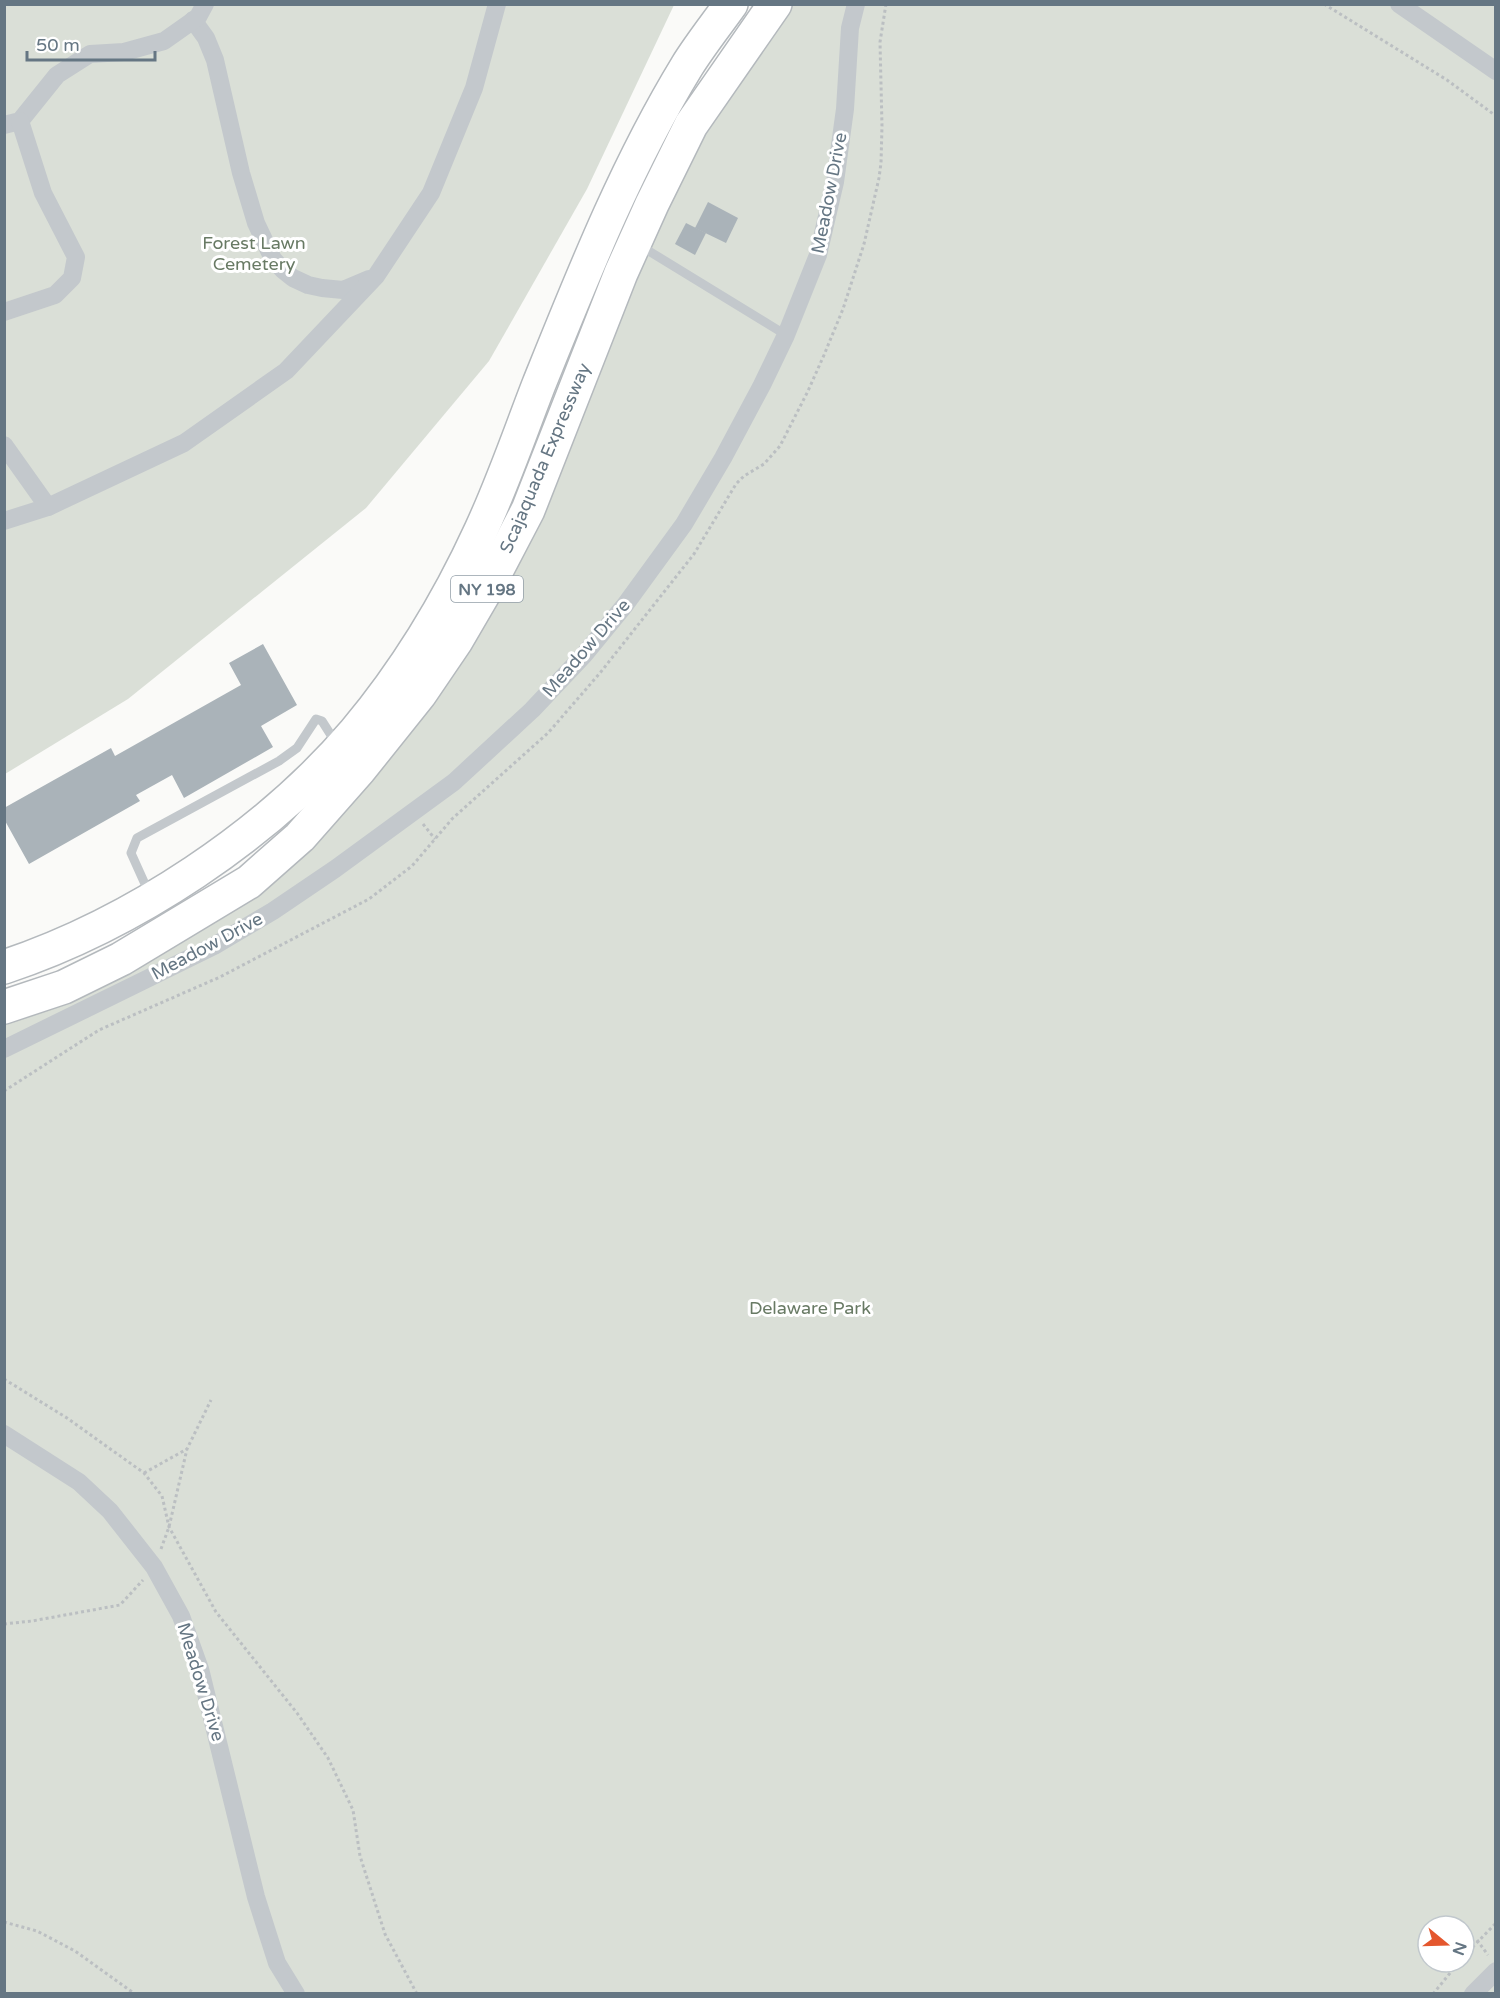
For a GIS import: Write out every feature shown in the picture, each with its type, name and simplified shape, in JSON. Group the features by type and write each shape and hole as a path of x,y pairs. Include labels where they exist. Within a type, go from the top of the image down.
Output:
{"highway":[{"name":"Scajaquada Expressway","path":"4,1007 64,987 121,959 249,882 300,837 360,769 420,694 456,641 528,510 635,242 691,125 775,4"},
{"name":"Scajaquada Expressway","path":"4,968 74,939 152,899 220,855 295,794 355,731 416,649 450,592 481,529 604,225 633,162 689,62 726,9"}],"street":[{"path":"4,312 55,295 72,278 76,257 12,123 57,75 90,54 124,52 164,41 198,17 205,4"},
{"path":"4,521 48,507 184,443 286,370 376,276 430,193 474,88 497,4"},
{"name":"Meadow Drive","path":"4,1049 214,946 273,911 335,869 454,782 532,710 584,656 625,605 684,524 762,385 786,335 818,255 835,182 845,109 850,28 856,4"},
{"path":"1399,4 1496,71"},
{"path":"193,20 206,38 215,60 241,173 256,223 273,259 293,278 322,288 343,290 376,276"},
{"path":"4,445 48,507"},
{"name":"Meadow Drive","path":"4,1434 79,1482 110,1511 154,1568 181,1616 200,1669 256,1897 277,1963 296,1994"},
{"path":"1473,1994 1496,1971"}],"lane":[{"path":"635,242 786,335"},
{"path":"152,899 132,853 138,838 279,761 297,748 316,719 322,721 339,748"}],"path":[{"path":"4,1091 99,1030 220,977 369,899 412,866 452,819 548,733 600,673 694,554 736,484 744,476 764,464 780,446 824,355 843,309 864,244 879,178 882,126 880,42 886,4"},
{"path":"1324,4 1447,80 1496,116"},
{"path":"4,1379 67,1418 144,1473 162,1496 169,1527 216,1612 297,1713 328,1758 353,1810 360,1856 385,1934 417,1994"},
{"path":"4,1624 32,1622 120,1605 154,1568 169,1527 187,1449 211,1400"},
{"path":"144,1473 187,1449"},
{"path":"4,1922 37,1931 75,1951 135,1994"},
{"path":"1487,1954 1477,1940 1496,1923"},
{"path":"1433,1994 1449,1974"}],"green space":[{"name":"Forest Lawn Cemetery","path":"5,5 674,5 587,189 489,361 366,508 128,699 5,774"},
{"name":"Delaware Park","path":"793,5 1495,5 1495,1993 5,1993 5,1017 140,958 431,706 489,618 519,560 639,268 702,139"}],"building":[{"path":"708,202 738,218 726,243 695,228"},
{"path":"686,223 706,233 695,255 675,244"},
{"path":"263,644 297,705 261,726 273,747 184,798 172,775 136,795 140,801 29,864 4,819 4,808 111,748 115,756 241,685 229,663"}]}
